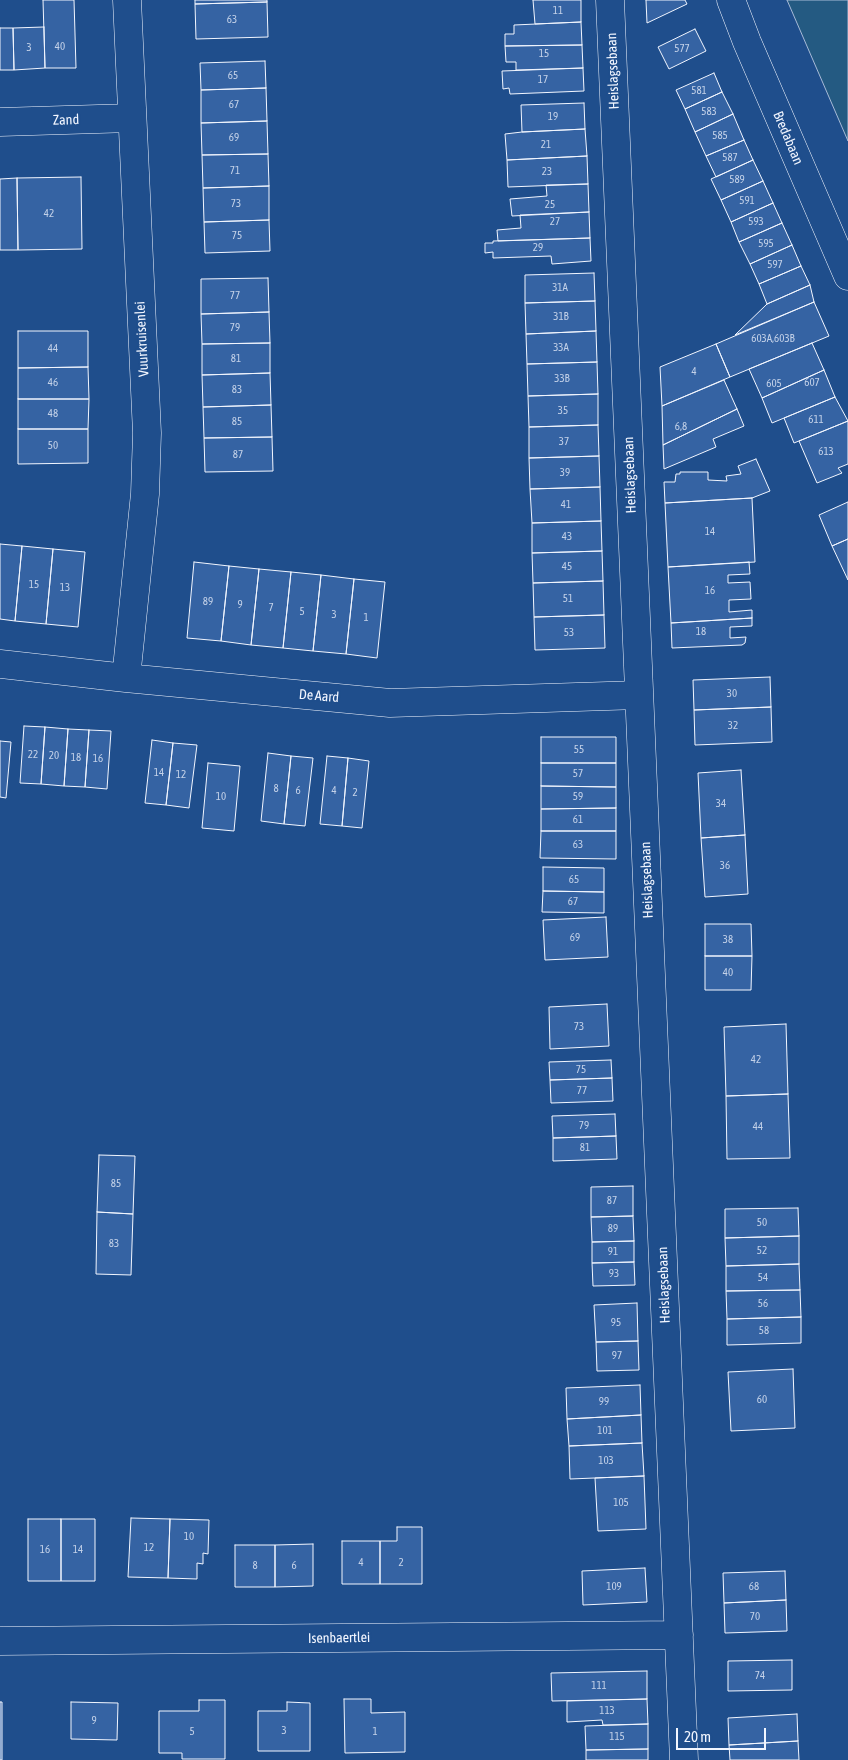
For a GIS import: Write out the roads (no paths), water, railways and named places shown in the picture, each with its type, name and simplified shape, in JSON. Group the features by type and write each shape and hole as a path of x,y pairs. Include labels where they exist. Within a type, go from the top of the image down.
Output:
{"street":[{"name":"Vuurkruisenlei","path":"126,0 147,433 145,494 126,678"},
{"name":"Heislagsebaan","path":"610,0 684,1760"},
{"name":"Bredabaan","path":"731,0 747,42 848,276"},
{"name":"Zand","path":"0,122 131,118"},
{"name":"De Aard","path":"0,664 390,703 639,695"},
{"name":"Isenbaertlei","path":"0,1641 679,1635"}]}
